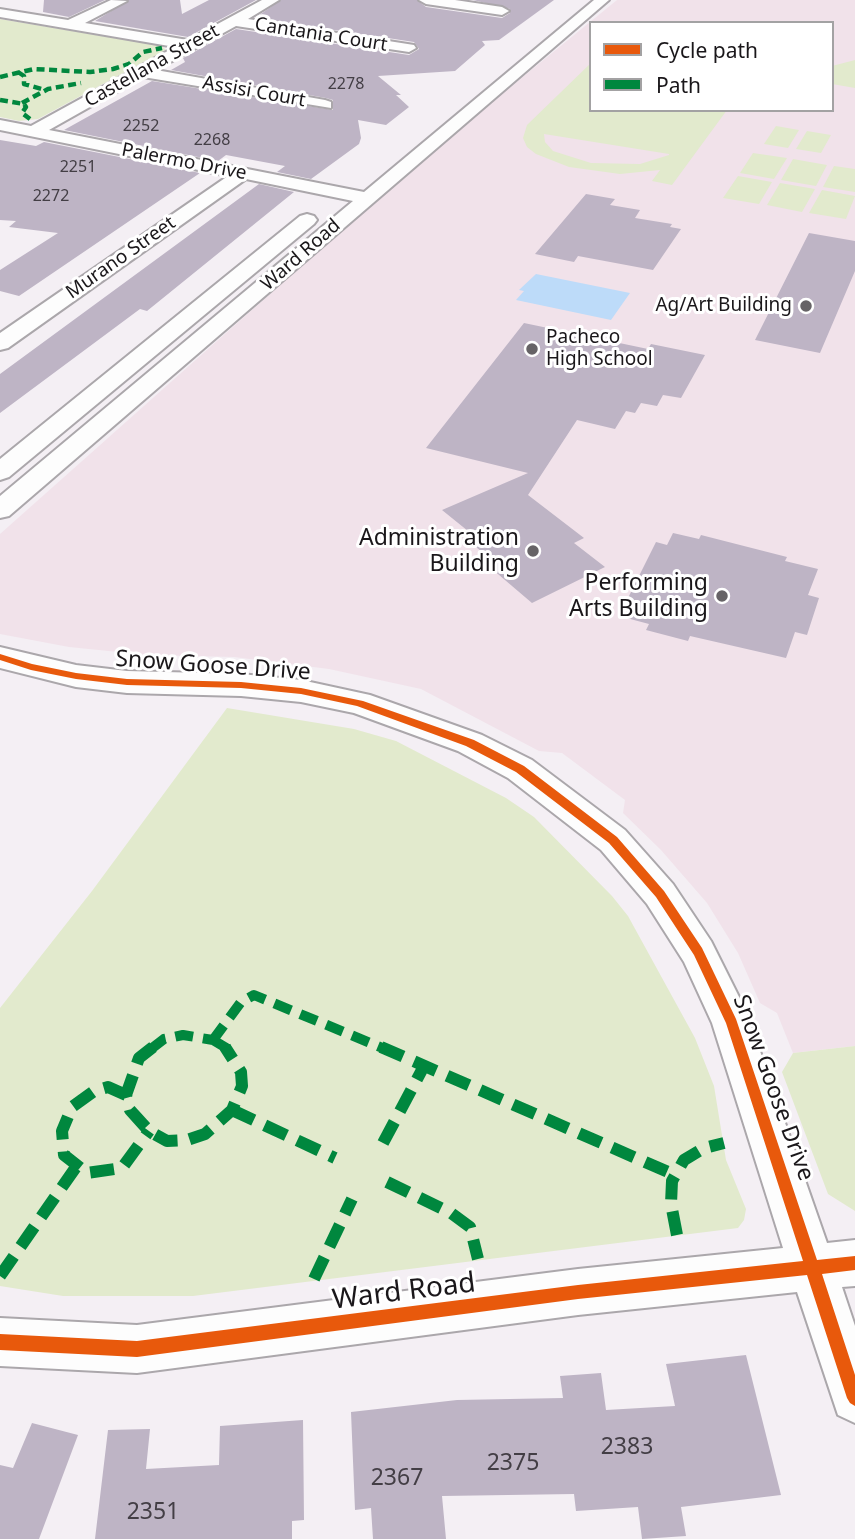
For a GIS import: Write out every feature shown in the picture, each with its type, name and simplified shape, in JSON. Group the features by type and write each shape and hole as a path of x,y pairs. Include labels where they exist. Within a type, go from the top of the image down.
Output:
{"street":[{"path":"426,0 502,11"},
{"path":"414,133 578,0"},
{"name":"Ward Road","path":"0,510 602,0"},
{"path":"70,25 120,1"},
{"name":"Castellana Street","path":"34,131 271,1"},
{"path":"0,13 188,45"},
{"name":"Cantania Court","path":"234,21 408,48"},
{"name":"Assisi Court","path":"141,72 325,105"},
{"name":"Palermo Drive","path":"0,125 367,198"},
{"name":"Murano Street","path":"0,343 242,174"},
{"name":"Ward Road","path":"0,472 361,176"},
{"name":"Snow Goose Drive","path":"0,657 76,676 127,682 241,684 301,691 359,703 416,721 470,743 520,769 612,840 660,894 698,952 732,1023 834,1265 855,1398"},
{"name":"Ward Road","path":"0,1342 136,1349 578,1292 834,1265"}],"shaded area":[{"name":"Pacheco High School","path":"617,0 855,0 855,1046 793,1053 777,1013 760,1003 738,953 707,903 661,850 623,813 625,800 562,753 539,751 421,689 329,669 234,657 148,655 69,647 0,634 0,534 416,164 589,23 589,112 834,112 834,21 591,21"}],"green space":[{"path":"0,19 162,46 166,50 38,119 19,121 0,117"},
{"path":"855,60 855,88 834,84 834,65"},
{"path":"589,65 589,112 726,112 672,185 652,181 660,170 620,174 569,167 536,154 527,147 523,138 527,125","holes":["544,134 669,155 640,164 591,163 553,151 545,142"]},
{"path":"776,126 799,130 788,148 764,144"},
{"path":"807,131 831,135 821,153 796,149"},
{"path":"753,153 787,158 774,179 740,173"},
{"path":"793,159 827,165 816,186 781,180"},
{"path":"834,166 855,169 855,192 823,187"},
{"path":"738,176 772,182 759,204 723,198"},
{"path":"780,183 815,189 802,212 767,205"},
{"path":"822,190 855,196 846,219 809,213"},
{"path":"227,708 354,729 396,741 506,798 534,817 612,896 628,916 695,1038 714,1086 726,1160 746,1209 744,1220 738,1228 193,1296 63,1296 0,1286 0,1008 92,891"},
{"path":"855,1046 855,1211 828,1194 782,1072 793,1053"}],"water":[{"path":"536,274 630,293 611,320 516,300 524,291 519,290"}],"building":[{"path":"44,0 105,0 69,17 43,12"},
{"path":"129,0 180,0 182,14 209,0 256,0 188,37 95,21"},
{"path":"281,0 417,0 426,7 502,18 510,13 510,9 473,0 554,0 499,40 482,41 485,45 455,71 378,76 401,95 396,95 409,107 386,125 358,120 361,138 359,144 311,179 277,172 285,166 226,155 218,161 64,130 152,81 333,110 333,100 326,98 171,70 185,62 183,58 236,29 409,55 419,49 414,42 255,18"},
{"path":"0,140 36,146 44,142 200,173 19,296 0,291 0,270 58,233 9,227 16,221 0,220"},
{"path":"259,184 294,192 147,311 140,309 0,413 0,374"},
{"path":"586,194 615,199 610,205 640,210 635,218 672,224 670,227 681,229 653,270 578,256 574,262 535,254"},
{"name":"Ag/Art Building","path":"809,233 855,241 855,271 820,353 755,340"},
{"path":"524,323 648,349 651,344 705,355 681,398 663,395 657,406 641,403 635,413 626,411 615,429 577,420 528,495 584,538 574,543 605,567 532,603 485,563 492,560 461,535 468,531 442,510 528,473 426,448"},
{"name":"Performing Arts Building","path":"673,533 699,539 701,535 787,557 785,561 818,569 808,595 819,598 807,635 795,632 786,658 690,636 688,641 646,630 649,624 619,616 656,542 667,545"},
{"path":"746,1355 781,1495 681,1507 686,1536 642,1539 638,1507 576,1511 574,1494 442,1496 446,1539 373,1539 371,1508 355,1510 351,1412 457,1400 563,1398 560,1376 601,1373 606,1410 675,1406 666,1364"},
{"path":"303,1420 304,1520 292,1521 292,1539 95,1539 108,1430 150,1429 146,1469 219,1465 220,1426"},
{"path":"32,1423 78,1435 39,1539 0,1539 0,1465 13,1468"}],"marked path":[{"path":"0,77 34,69 90,72 113,69 129,64 143,52 162,48"},
{"path":"18,72 24,76 24,84 45,90"},
{"path":"22,103 48,89 81,83"},
{"path":"0,100 24,104 26,107 22,113 30,119"},
{"path":"213,1040 228,1049 241,1072 242,1086 232,1110 205,1134 187,1140 167,1141 149,1131 130,1110 126,1095 139,1058 164,1039 183,1035 213,1040 241,1002 254,995 265,997 675,1175"},
{"path":"383,1143 424,1066"},
{"path":"126,1095 108,1087 94,1091 72,1107 62,1131 64,1155 87,1173 122,1168 149,1131"},
{"path":"232,1110 335,1158"},
{"path":"677,1235 671,1204 672,1181 684,1160 704,1148 724,1143"},
{"path":"0,1276 76,1167"},
{"path":"387,1182 451,1213 470,1227 478,1259"},
{"path":"314,1279 352,1199"}],"cycle path":[{"path":"0,657 31,667 76,676 127,682 241,685 301,691 359,703 470,743 520,769 613,840 660,894 698,952 732,1023 855,1398"},
{"path":"0,1342 137,1349 578,1292 855,1263"}],"place":[{"name":"Ag/Art Building","path":"806,306"},
{"name":"Pacheco High School","path":"532,349"},
{"name":"Administration Building","path":"533,551"},
{"name":"Performing Arts Building","path":"722,596"}]}
